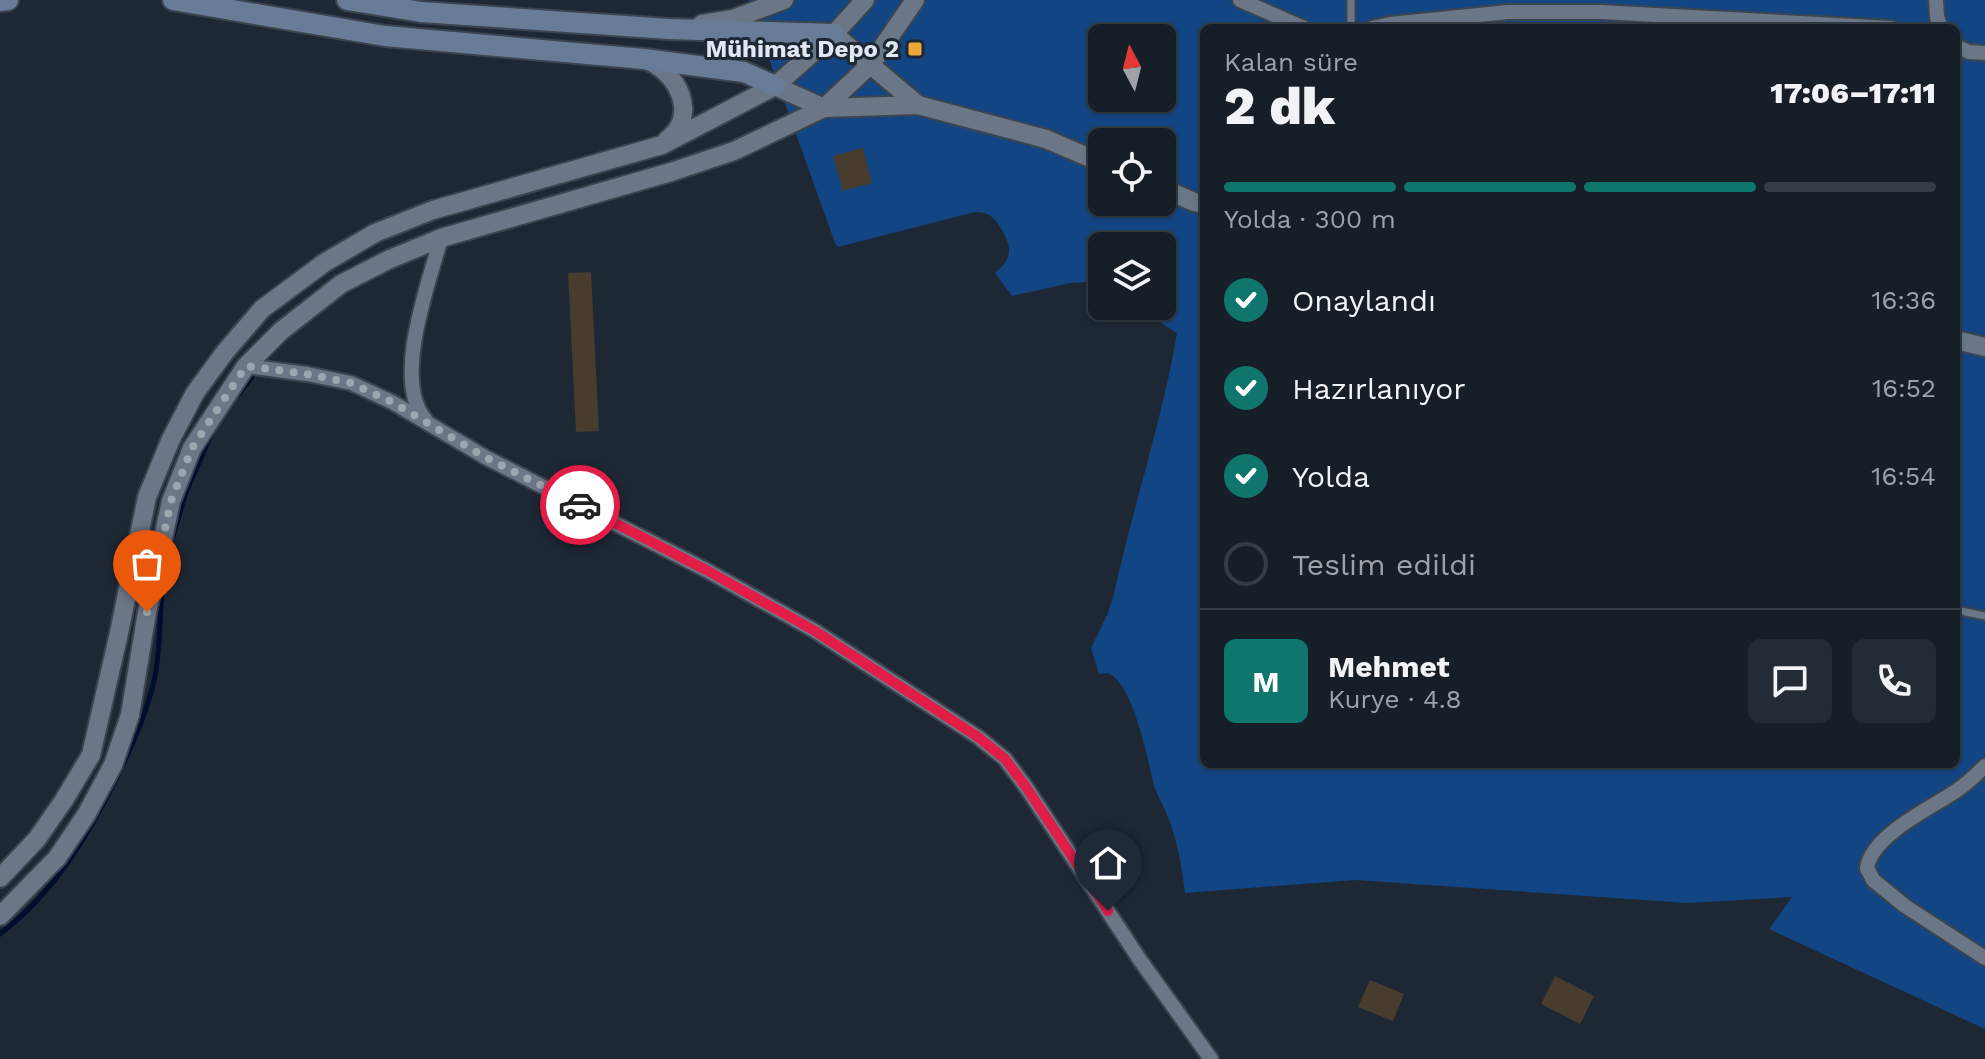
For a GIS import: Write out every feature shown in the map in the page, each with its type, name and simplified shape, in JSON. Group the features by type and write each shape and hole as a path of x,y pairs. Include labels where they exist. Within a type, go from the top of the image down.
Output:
{"main road":[{"path":"0,1 8,0"},
{"path":"173,0 385,36 644,59 744,72 775,86"},
{"path":"347,0 421,12 669,29 834,34"}],"street":[{"path":"669,29 733,19 784,0"},
{"path":"0,878 37,839 91,755 147,497 171,439 195,393 262,309 324,263 375,233 433,210 662,145 775,86 834,34 865,0"},
{"path":"0,916 57,858 86,815 113,765 130,715 147,612 171,501 192,448 246,366 281,331 341,284 390,259 441,238 734,151 824,108 871,64 915,0"},
{"path":"1240,0 1295,24"},
{"path":"1936,0 1940,24"},
{"path":"1390,24 1508,12 1601,12 1818,24"},
{"path":"834,34 918,105"},
{"path":"1960,48 1985,53"},
{"path":"644,59 659,65 671,75 679,89 681,121 674,135 662,145"},
{"path":"775,86 824,108 918,105 1046,139 1088,157"},
{"path":"1176,194 1200,203"},
{"path":"431,426 419,411 411,383 418,318 441,238"},
{"path":"1960,341 1985,347"},
{"path":"246,366 351,383 392,402 485,457 708,571 815,631 978,737 1005,759 1026,787 1140,960 1211,1059"},
{"path":"1985,766 1954,792 1897,829 1869,858 1867,868 1873,880 1905,906 1985,958"}],"lane":[{"path":"1351,0 1351,24"},
{"path":"1960,611 1985,616"}],"shaded area":[{"path":"748,0 1985,0 1985,1029 1769,929 1792,897 1687,903 1355,880 1185,893 1175,838 1154,786 1132,706 1117,680 1108,673 1099,674 1091,648 1114,594 1164,399 1177,333 1157,320 1176,320 1176,232 1088,232 1088,282 1012,296 995,273 1008,255 1007,240 996,221 985,213 975,212 838,247"}],"building":[{"path":"863,148 872,183 843,191 833,156"},
{"path":"591,272 599,431 576,432 568,273"},
{"path":"1555,976 1594,996 1580,1024 1541,1004"},
{"path":"1370,980 1404,994 1393,1021 1358,1007"}],"waterway":[{"path":"238,395 252,377"},
{"path":"171,543 186,492 212,433"},
{"path":"0,934 38,900 69,861 125,761 155,676 165,572"}],"way so far":[{"path":"147,612 171,501 192,448 246,366 351,383 392,402 485,457 580,505"}],"place":[{"name":"Mühimat Depo 2","path":"915,49"}],"route":[{"path":"580,505 815,631 978,737 1005,759 1026,787 1108,911"}]}
